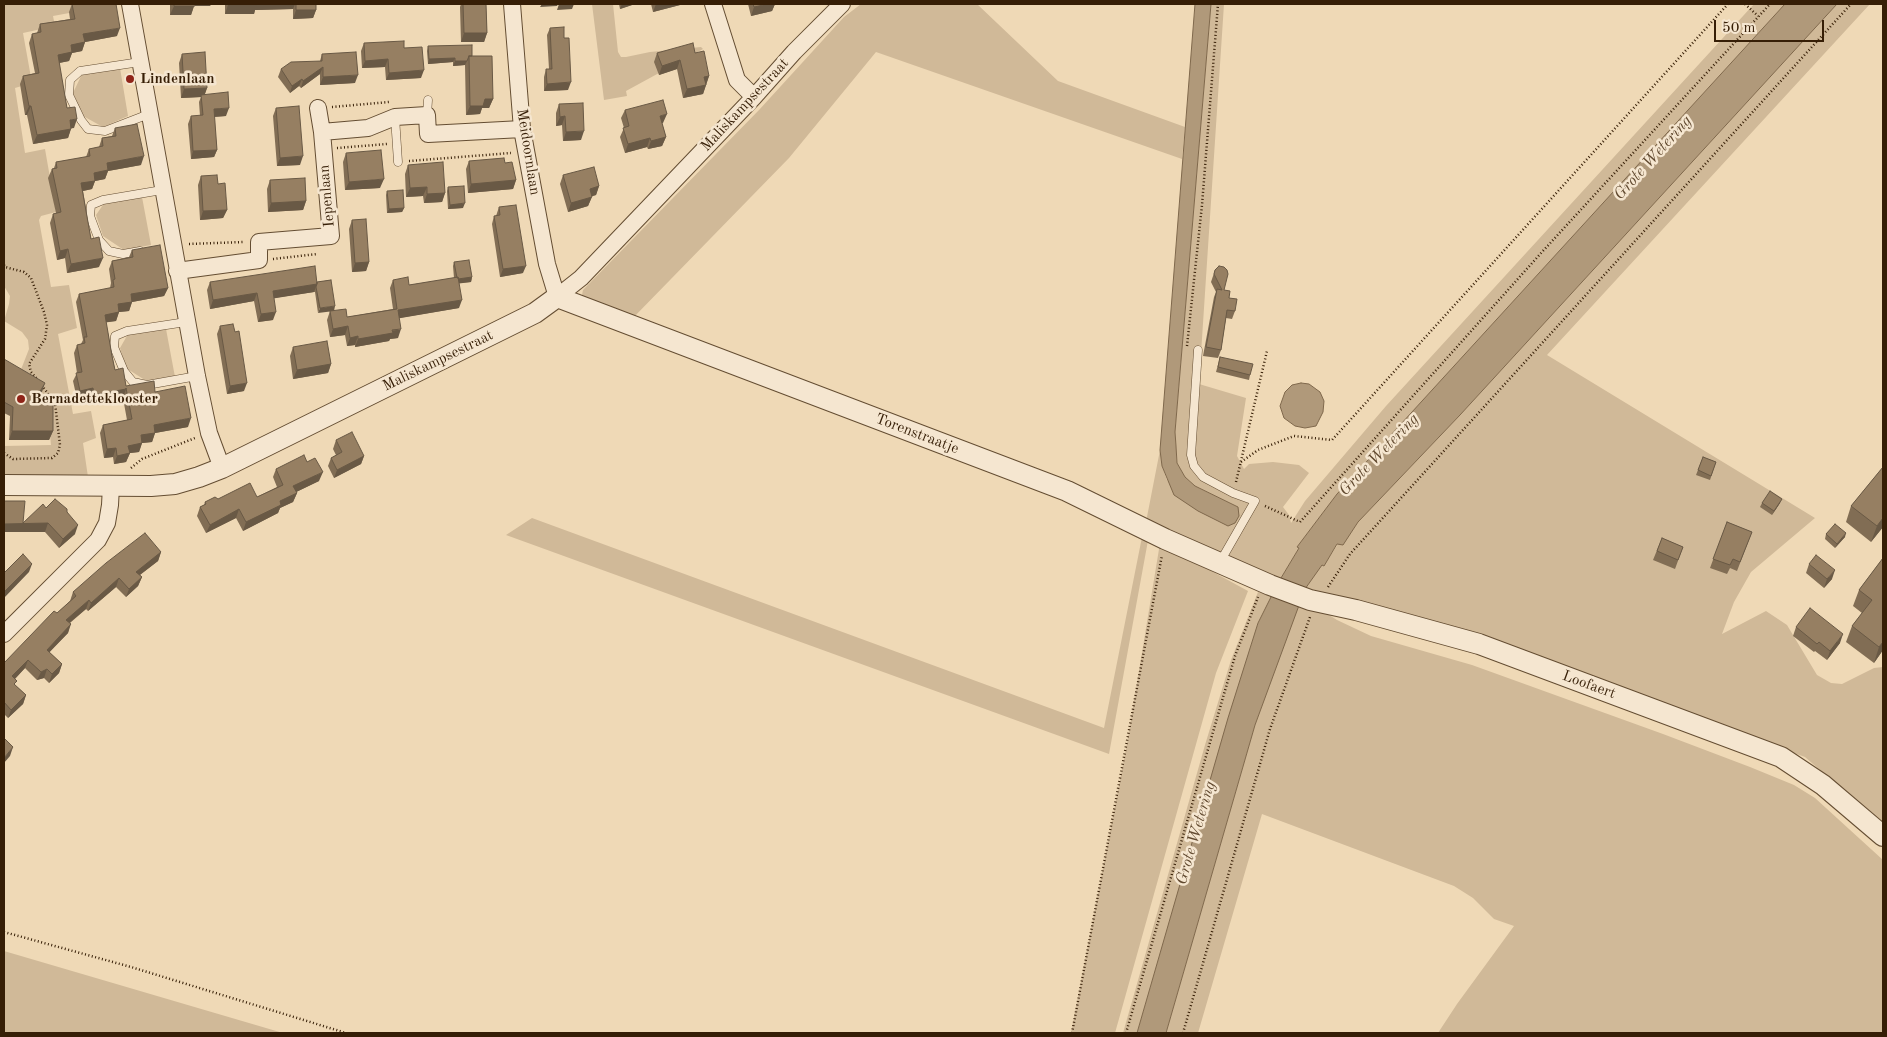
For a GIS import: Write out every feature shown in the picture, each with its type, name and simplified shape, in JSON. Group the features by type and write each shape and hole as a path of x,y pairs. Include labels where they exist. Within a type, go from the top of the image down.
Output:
{"street":[{"path":"130,4 162,190 167,246 177,271 209,433 222,468"},
{"name":"Meidoornlaan","path":"512,4 522,129 547,264 557,297"},
{"path":"713,4 737,80 754,97"},
{"name":"Maliskampsestraat","path":"4,485 150,486 175,484 199,477 222,468 535,313 581,278 754,97 794,52 842,4"},
{"path":"322,132 368,128 393,110 427,107 428,134 522,129"},
{"name":"Iepenlaan","path":"260,242 331,236 322,132 318,108"},
{"path":"177,271 259,260 260,242"},
{"name":"Torenstraatje","path":"557,297 1067,491 1267,584"},
{"path":"4,634 98,540 106,523 110,505 111,486"},
{"name":"Loofaert","path":"1267,584 1314,601 1356,610 1479,644 1781,757 1823,785 1883,836"}],"lane":[{"path":"140,62 80,71 70,80 69,95 81,120 88,129 105,131 149,114"},
{"path":"393,110 398,162"},
{"path":"153,248 123,254 109,250 100,240 90,216 91,205 103,200 162,190"},
{"path":"186,322 127,331 116,336 114,347 124,371 133,382 147,385 197,376"},
{"path":"1198,350 1191,455 1194,466 1203,477 1234,493 1255,500 1219,563"}],"path":[{"path":"1187,353 1202,205 1218,4"},
{"path":"1241,462 1258,450 1294,436 1332,440 1728,4"},
{"path":"1745,4 1758,16"},
{"path":"1255,500 1300,522 1542,252 1770,4"},
{"path":"1183,1033 1270,729 1314,601 1350,554 1851,4"},
{"path":"318,108 393,110"},
{"path":"323,149 397,144"},
{"path":"398,162 526,151"},
{"path":"167,246 260,242"},
{"path":"4,265 24,272 31,278 44,312 47,325 45,338 29,364 32,372 55,403 60,445 58,453 52,458 14,459 4,453"},
{"path":"1234,493 1267,351"},
{"path":"111,486 142,459 209,433"},
{"path":"1072,1033 1165,538"},
{"path":"1126,1033 1235,656 1267,584"},
{"path":"4,932 131,967 346,1033"}],"shaded area":[{"path":"4,4 118,4 53,16 55,26 23,33 32,83 15,88 25,153 45,149 56,212 41,216 39,220 51,287 69,285 77,328 58,334 73,414 91,411 96,438 83,443 88,477 4,476 4,446 51,445 48,415 13,390 29,349 28,340 22,332 4,321 10,296 4,286"},
{"path":"592,4 613,4 618,52 621,57 701,47 703,49 626,91 627,96 604,100"},
{"path":"861,4 977,4 1058,81 1185,127 1182,159 876,52 789,158 631,320 581,300 583,290 759,110 844,17"},
{"path":"1211,4 1224,4 1199,384 1246,398 1237,456 1244,469 1249,464 1273,462 1299,465 1309,473 1283,507 1289,515 1291,523 1305,501 1386,406 1754,4 1785,4 1337,494 1297,547 1299,548 1278,583 1146,522 1160,450 1162,466 1167,480 1238,507 1195,486 1185,477 1177,463 1175,432"},
{"path":"1837,4 1870,4 1547,355 1815,518 1751,572 1734,602 1722,634 1766,611 1787,625 1817,675 1831,683 1842,684 1874,668 1883,667 1883,825 1805,757 1683,713 1305,589 1322,564 1324,565 1338,544 1343,544 1358,522 1460,415"},
{"path":"120,68 128,116 103,127 83,116 73,93 82,74"},
{"path":"142,197 151,245 124,250 103,236 96,215 105,202"},
{"path":"166,329 175,377 148,382 126,368 120,348 128,334"},
{"path":"532,518 1104,728 1143,532 1149,535 1109,754 506,535"},
{"path":"1160,543 1248,591 1216,673 1115,1033 1071,1033 1127,744"},
{"path":"1258,592 1272,596 1258,623 1137,1033 1123,1033 1231,660"},
{"path":"1298,605 1326,613 1371,636 1472,665 1663,734 1794,785 1815,798 1883,860 1883,1033 1438,1033 1514,926 1494,919 1473,898 1454,886 1262,814 1198,1033 1166,1033 1255,725"},
{"path":"4,951 283,1033 4,1033"}],"water":[{"path":"1195,4 1211,4 1175,432 1177,463 1185,477 1195,486 1238,507 1239,516 1235,523 1228,526 1198,511 1174,495 1162,466 1160,450"},
{"name":"Grote Wetering","path":"1785,4 1837,4 1460,415 1358,522 1343,545 1337,544 1324,566 1322,565 1305,589 1255,725 1166,1033 1137,1033 1228,718 1258,623 1278,583 1299,548 1297,547 1337,494"},
{"path":"1309,384 1320,392 1324,401 1323,412 1316,426 1305,428 1295,426 1284,418 1280,406 1285,392 1292,385"}],"building":[{"path":"72,4 116,4 120,28 83,34 85,42 71,45 72,52 58,55 67,108 75,107 77,119 70,120 71,129 37,135 23,76 39,73 32,34 41,32 40,24 75,19"},
{"path":"174,4 195,4 195,6 174,6"},
{"path":"257,4 257,5 228,5"},
{"path":"296,4 316,4 316,10 296,10"},
{"path":"463,4 486,4 487,33 464,33"},
{"path":"753,4 768,4 754,7"},
{"path":"564,27 564,38 569,38 571,82 547,84 546,69 552,69 550,28"},
{"path":"404,41 404,48 422,47 424,70 389,73 388,59 365,61 364,43"},
{"path":"693,43 695,53 704,51 709,76 704,77 706,85 687,89 680,60 662,66 657,53"},
{"path":"472,45 472,56 469,56 467,61 455,61 455,58 429,59 428,46"},
{"path":"205,52 207,88 184,89 182,54"},
{"path":"356,52 358,75 323,77 323,67 292,86 281,69 291,62 322,61 322,54"},
{"path":"469,56 492,56 493,99 485,99 483,106 470,106"},
{"path":"228,92 229,108 214,109 217,150 193,151 191,116 203,115 201,95"},
{"path":"663,100 667,114 660,116 666,137 651,141 650,138 628,144 623,128 629,126 625,110"},
{"path":"583,103 584,131 566,132 565,116 560,117 559,104"},
{"path":"299,106 303,156 280,158 276,108"},
{"path":"137,124 144,156 107,163 108,170 94,173 95,181 81,183 91,239 99,237 103,258 71,264 68,249 60,251 53,214 61,212 52,169 57,168 56,162 90,156 89,149 103,146 102,138 116,136 115,128"},
{"path":"381,150 384,179 349,182 346,153"},
{"path":"504,158 505,163 512,162 516,180 471,184 469,161"},
{"path":"443,162 445,193 427,194 427,187 410,188 408,165"},
{"path":"594,167 599,186 590,189 592,197 571,203 563,175"},
{"path":"217,175 218,184 225,183 227,210 203,211 201,176"},
{"path":"305,178 306,201 271,203 270,180"},
{"path":"464,186 465,203 450,205 448,187"},
{"path":"403,190 404,208 389,209 387,191"},
{"path":"516,205 526,266 503,269 494,216 500,215 499,207"},
{"path":"366,219 369,262 355,263 352,220"},
{"path":"160,245 168,288 131,294 132,302 118,304 119,312 105,315 112,356 115,370 123,368 126,386 154,381 155,392 185,386 191,418 154,425 155,433 141,435 142,443 128,446 130,453 117,456 116,448 107,449 103,425 132,419 126,388 94,395 93,388 80,391 76,373 82,372 77,345 85,343 84,337 87,337 79,294 114,287 113,280 115,279 112,261 133,257 132,250"},
{"path":"469,260 472,277 458,279 454,262"},
{"path":"315,266 317,284 273,291 276,312 261,314 257,293 213,300 210,282"},
{"path":"1219,266 1224,267 1228,274 1224,290 1230,291 1229,298 1237,299 1235,311 1227,310 1221,350 1206,347 1217,289 1222,290 1214,274"},
{"path":"408,277 409,285 458,277 462,300 398,310 401,329 392,330 393,333 358,339 358,336 350,338 348,326 333,329 330,311 346,309 347,317 397,309 393,280"},
{"path":"331,280 335,306 320,308 316,287 317,282"},
{"path":"233,324 235,332 239,331 247,383 230,386 220,326"},
{"path":"327,341 331,364 297,370 293,347"},
{"path":"1220,357 1253,364 1250,375 1218,367"},
{"name":"Bernadetteklooster","path":"4,359 45,383 35,400 53,400 53,431 12,431 13,407 4,402"},
{"path":"352,432 364,456 337,470 331,458 342,452 336,440"},
{"path":"304,455 307,462 315,458 323,472 293,486 297,493 280,501 281,505 246,522 239,509 210,525 200,507 206,504 205,502 215,497 218,499 250,483 257,497 283,485 276,469"},
{"path":"1703,457 1716,462 1711,476 1698,470"},
{"path":"1883,467 1883,518 1877,526 1851,506"},
{"path":"1770,491 1782,499 1774,511 1762,503"},
{"path":"55,499 67,509 67,512 78,525 63,539 48,523 4,524 4,501 25,501 23,523 43,504 46,508"},
{"path":"1727,522 1752,532 1740,562 1733,559 1730,565 1713,559"},
{"path":"1835,524 1846,533 1837,544 1826,534"},
{"path":"145,533 161,552 136,572 142,577 129,589 119,578 91,603 89,600 66,620 71,624 47,650 62,664 52,674 47,669 41,672 28,660 12,676 17,681 14,684 26,695 11,710 4,702 4,663 54,611 57,613 76,596 73,592 106,563"},
{"path":"1662,538 1683,547 1678,560 1657,551"},
{"path":"23,554 32,564 4,592 4,573"},
{"path":"1816,555 1835,570 1827,579 1809,564"},
{"path":"1883,558 1883,642 1879,647 1852,626 1872,600 1859,590"},
{"path":"1810,608 1843,634 1830,651 1819,642 1817,644 1796,627"},
{"path":"4,738 13,747 4,758"}],"place":[{"name":"Lindenlaan","path":"130,79"},
{"name":"Bernadetteklooster","path":"21,399"}]}
